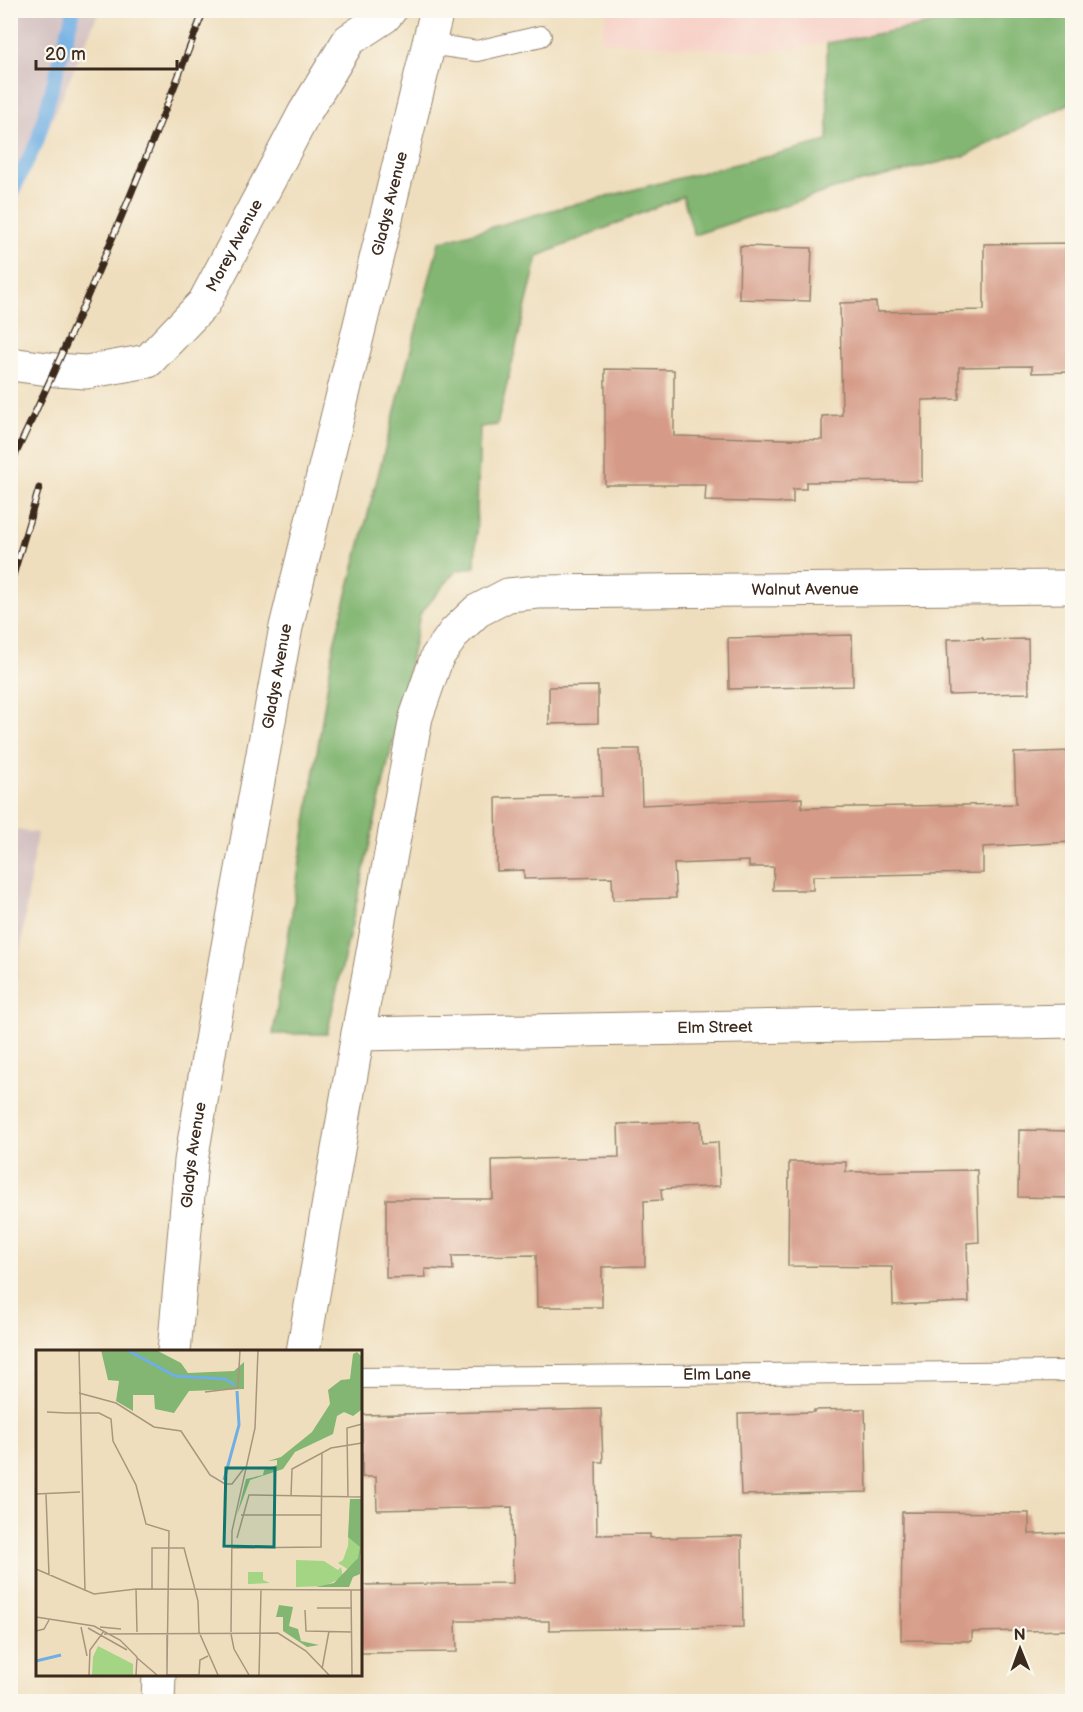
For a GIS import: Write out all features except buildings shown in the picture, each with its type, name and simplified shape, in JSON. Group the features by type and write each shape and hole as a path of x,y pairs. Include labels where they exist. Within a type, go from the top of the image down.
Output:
{"street":[{"name":"Morey Avenue","path":"10,364 86,372 148,362 204,303 305,112 350,40 384,17 390,10"},
{"name":"Gladys Avenue","path":"174,1350 191,1161 284,639 437,10"},
{"name":"Walnut Avenue","path":"358,1034 416,717 437,657 455,632 477,611 508,595 538,592 1072,587"},
{"name":"Elm Street","path":"358,1034 1072,1021"},
{"path":"303,1350 358,1034"},
{"path":"158,1701 159,1676"}],"lane":[{"path":"429,44 477,51 541,36"},
{"name":"Elm Lane","path":"362,1378 1072,1371"}],"shaded area":[{"path":"10,11 99,11 11,215"},
{"path":"607,11 998,11 827,43 764,52 600,41"},
{"path":"10,829 37,833 11,1015"}],"green space":[{"path":"998,10 1072,11 1072,102 965,156 837,188 694,235 683,196 538,256 497,425 480,427 475,567 456,571 420,614 327,1034 273,1034 334,644 439,242 556,209 828,141 827,43"}],"waterway":[{"path":"10,196 37,142 74,10"}],"railway":[{"path":"10,466 112,240 204,10"},
{"path":"10,586 39,488"}]}
